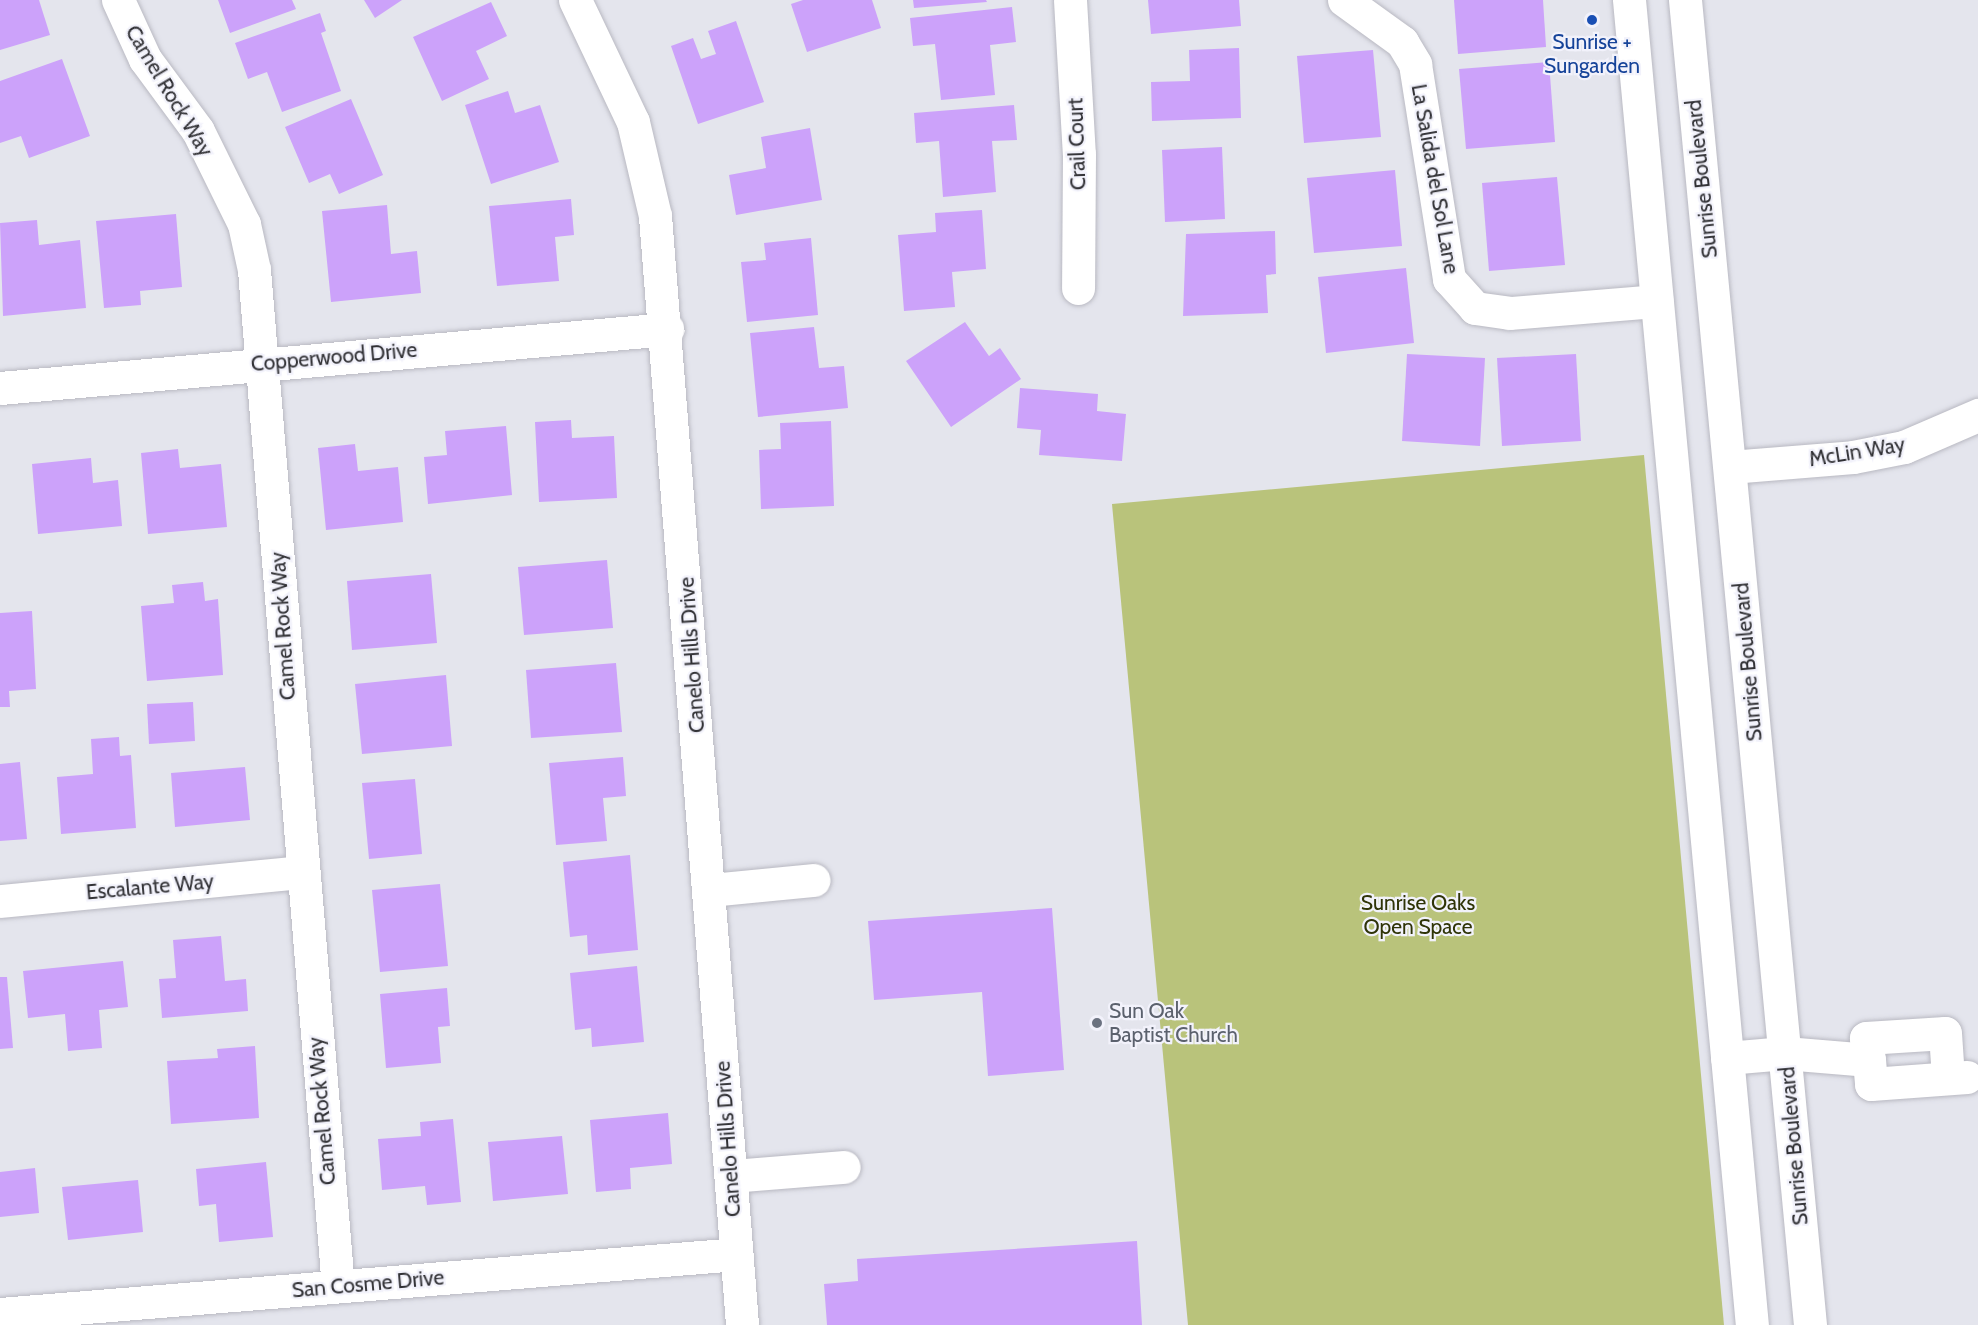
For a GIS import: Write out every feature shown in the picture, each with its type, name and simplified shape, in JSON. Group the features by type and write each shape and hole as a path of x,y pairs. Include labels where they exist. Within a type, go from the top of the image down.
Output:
{"street":[{"name":"Camel Rock Way","path":"118,0 145,59 198,131 244,224 254,270 264,364 300,872 338,1287"},
{"name":"Crail Court","path":"1070,0 1079,154 1078,288"},
{"name":"La Salida del Sol Lane","path":"1344,0 1402,42 1415,64 1449,279 1475,308 1510,313 1658,301"},
{"path":"1629,0 1752,1325"},
{"name":"Sunrise Boulevard","path":"1685,0 1810,1325"},
{"name":"Canelo Hills Drive","path":"577,1 633,122 655,216 668,329 742,1325"},
{"name":"Copperwood Drive","path":"0,388 668,329"},
{"name":"McLin Way","path":"1730,467 1894,449 1978,415"},
{"name":"Escalante Way","path":"0,901 300,872"},
{"path":"710,890 814,880"},
{"path":"1945,1033 1958,1078 1871,1084 1869,1060 1866,1038 1945,1033"},
{"path":"1727,1058 1785,1053 1869,1060"},
{"path":"731,1176 844,1167"},
{"name":"San Cosme Drive","path":"0,1314 737,1254"}],"green space":[{"name":"Sunrise Oaks Open Space","path":"1644,455 1724,1325 1188,1325 1112,504"}],"building":[{"path":"0,0 39,0 50,35 0,50"},
{"path":"218,0 292,0 296,9 230,33"},
{"path":"364,0 402,0 375,18"},
{"path":"803,0 872,0 881,28 807,52 791,4"},
{"path":"913,0 986,0 987,2 914,8"},
{"path":"1148,0 1239,0 1241,26 1151,34"},
{"path":"1454,0 1543,0 1546,47 1458,54"},
{"path":"491,2 507,36 476,51 489,79 442,101 413,37"},
{"path":"1012,7 1016,42 990,45 995,95 941,100 935,44 913,46 910,18"},
{"path":"320,13 326,31 321,33 341,91 282,112 267,72 248,79 235,43"},
{"path":"736,21 764,102 698,124 671,46 693,38 701,59 716,54 708,31"},
{"path":"1239,48 1241,118 1152,121 1151,82 1190,81 1189,50"},
{"path":"1373,50 1381,137 1304,143 1297,56"},
{"path":"62,59 90,136 29,158 21,136 0,143 0,81"},
{"path":"1549,62 1555,142 1466,149 1459,69"},
{"path":"508,91 515,113 540,105 559,162 491,184 465,105"},
{"path":"351,99 383,175 339,194 330,174 309,183 285,127"},
{"path":"1014,105 1017,140 992,141 996,192 943,197 939,141 916,143 914,113"},
{"path":"810,128 822,200 736,215 729,175 766,168 761,137"},
{"path":"1222,147 1225,219 1165,222 1162,150"},
{"path":"1395,170 1402,246 1314,253 1307,178"},
{"path":"1557,177 1565,265 1489,271 1482,183"},
{"path":"571,199 574,235 555,237 559,281 497,286 489,206"},
{"path":"387,205 391,254 417,251 421,293 331,302 322,211"},
{"path":"982,210 986,269 952,272 955,307 904,311 898,235 936,232 935,213"},
{"path":"176,214 182,287 140,291 141,305 104,308 96,221"},
{"path":"37,220 39,245 80,240 86,308 3,316 0,223"},
{"path":"1275,231 1276,274 1266,275 1268,313 1183,316 1186,234"},
{"path":"811,238 818,315 747,322 741,262 766,260 764,243"},
{"path":"1406,268 1414,343 1326,353 1318,277"},
{"path":"965,322 989,356 1000,348 1021,379 951,427 906,361"},
{"path":"814,327 819,368 844,366 848,408 758,417 750,333"},
{"path":"1407,354 1485,358 1480,446 1402,441"},
{"path":"1576,354 1581,441 1502,446 1497,358"},
{"path":"1020,388 1098,394 1097,411 1126,414 1122,461 1039,455 1041,430 1017,428"},
{"path":"571,420 572,438 614,436 617,498 539,502 535,422"},
{"path":"831,421 834,506 761,509 759,450 781,449 780,423"},
{"path":"506,426 512,495 428,504 424,457 447,455 445,431"},
{"path":"355,444 358,471 398,467 403,522 326,530 318,448"},
{"path":"178,449 180,468 221,464 227,527 148,534 141,453"},
{"path":"91,458 93,483 118,480 122,526 38,534 32,464"},
{"path":"607,560 613,628 524,635 518,567"},
{"path":"431,574 437,643 352,650 347,581"},
{"path":"203,582 205,601 218,599 223,675 147,681 141,606 174,603 172,585"},
{"path":"32,611 36,689 9,691 10,707 0,707 0,613"},
{"path":"616,663 622,732 531,738 526,670"},
{"path":"446,675 452,746 362,754 355,684"},
{"path":"193,702 195,741 149,744 147,704"},
{"path":"119,737 120,756 131,755 136,828 61,834 57,777 93,774 91,739"},
{"path":"623,757 626,796 603,798 607,841 556,845 549,763"},
{"path":"20,762 27,839 0,841 0,764"},
{"path":"245,767 250,820 175,827 171,773"},
{"path":"415,779 422,854 369,859 362,783"},
{"path":"630,855 638,950 588,955 587,935 570,937 563,862"},
{"path":"440,884 448,966 380,972 372,890"},
{"path":"1052,908 1064,1070 988,1076 982,992 874,1000 868,921"},
{"path":"221,936 225,981 246,979 248,1011 162,1018 159,979 176,978 173,940"},
{"path":"123,961 128,1007 99,1010 102,1048 68,1051 65,1014 28,1018 23,971"},
{"path":"637,966 644,1042 592,1047 591,1028 575,1030 570,973"},
{"path":"0,977 7,977 13,1048 0,1049"},
{"path":"447,988 450,1026 438,1027 441,1063 386,1068 380,994"},
{"path":"255,1046 259,1118 171,1124 167,1061 218,1058 217,1049"},
{"path":"668,1113 672,1164 630,1168 631,1189 596,1192 590,1120"},
{"path":"453,1119 461,1202 427,1205 425,1186 382,1190 378,1139 421,1136 420,1122"},
{"path":"562,1136 568,1194 493,1201 488,1142"},
{"path":"266,1162 273,1237 219,1242 216,1204 199,1206 196,1169"},
{"path":"35,1168 39,1213 0,1217 0,1172"},
{"path":"138,1180 143,1232 68,1240 62,1187"},
{"path":"1137,1241 1142,1325 827,1325 824,1284 858,1281 857,1259"}],"place":[{"name":"Sunrise + Sungarden","path":"1592,20"},
{"name":"Sun Oak Baptist Church","path":"1097,1023"}]}
